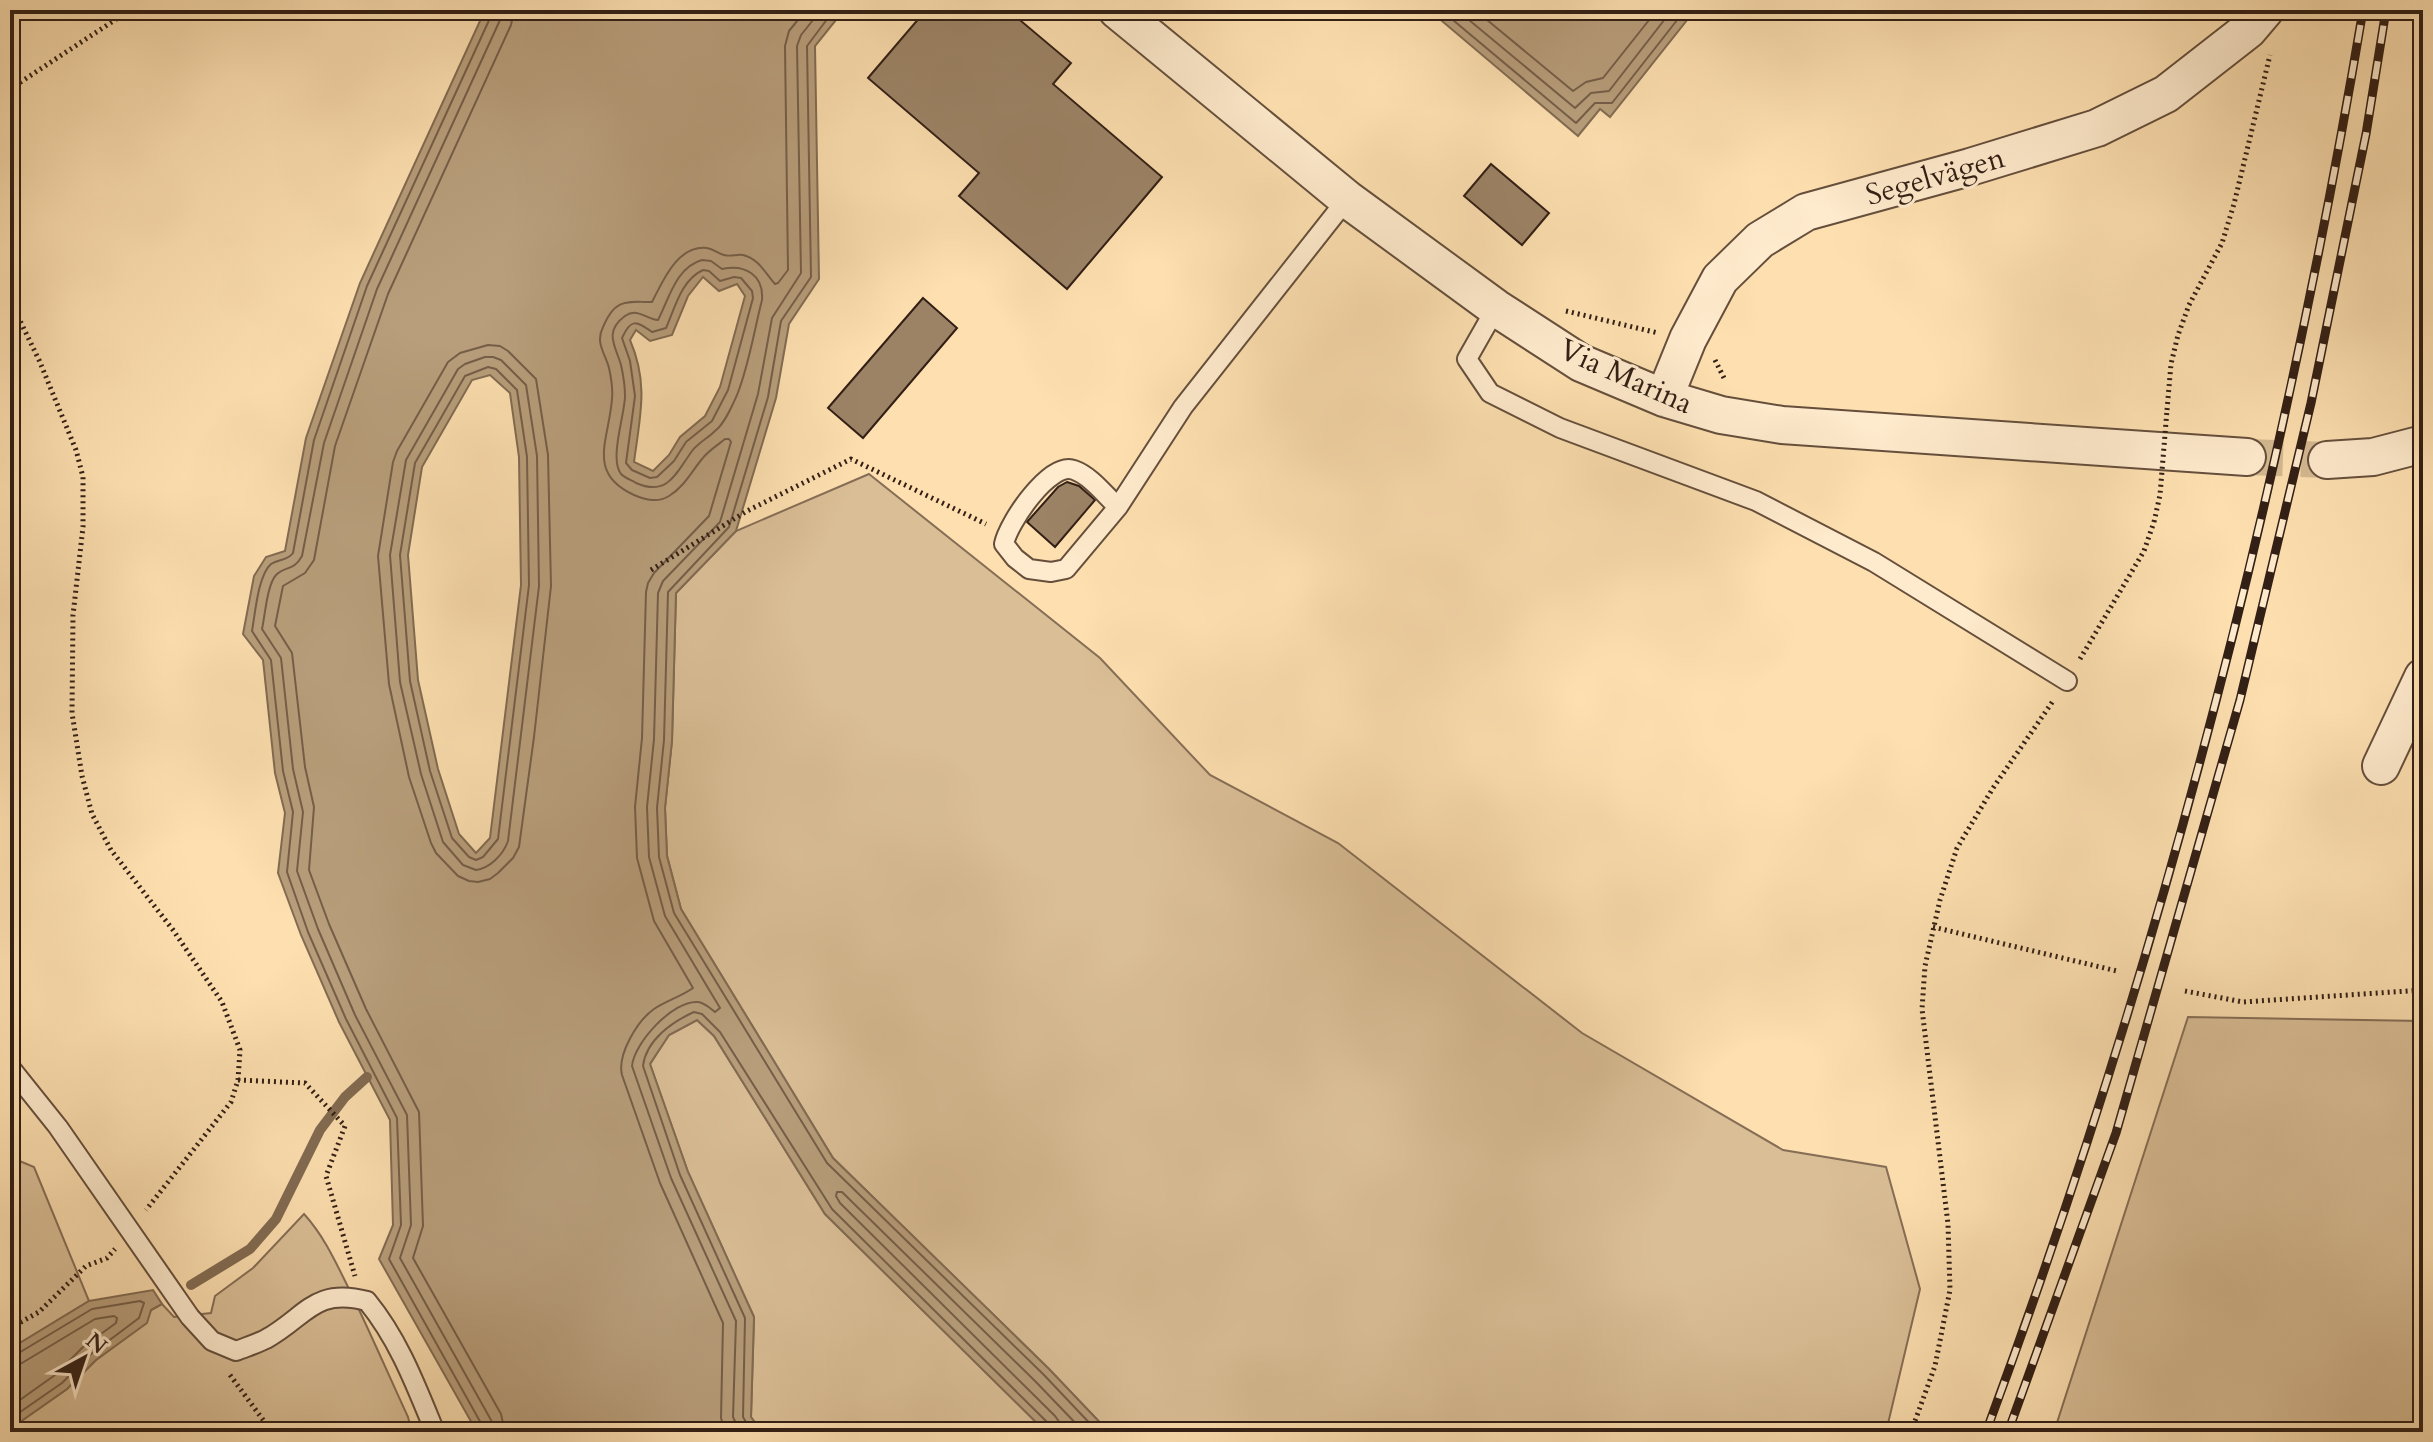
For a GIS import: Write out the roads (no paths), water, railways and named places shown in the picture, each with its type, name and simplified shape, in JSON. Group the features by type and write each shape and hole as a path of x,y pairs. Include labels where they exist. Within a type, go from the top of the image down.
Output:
{"street":[{"name":"Via Marina","path":"1117,10 1347,199 1496,308 1581,363 1664,398 1721,415 1782,425 2247,457"},
{"name":"Segelvägen","path":"1664,398 1688,339 1720,279 1760,240 1806,212 2097,128 2166,94 2248,30 2265,11"},
{"path":"2327,460 2373,457 2423,444"},
{"path":"2381,766 2423,677"}],"lane":[{"path":"1118,507 1083,474 1070,468 1061,470 1048,478 1014,518 1004,544 1029,569 1051,572 1066,569 1118,507 1183,407 1347,199"},
{"path":"1496,308 1467,359 1490,393 1560,428 1756,501 1874,562 2067,681"},
{"path":"10,1067 58,1127 190,1317 212,1341 236,1351 267,1339 316,1303 338,1296 367,1301 382,1319 403,1355 435,1432"}],"water":[{"path":"485,10 844,10 815,46 819,279 789,324 776,398 736,531 676,593 672,741 665,808 667,856 681,909 833,1158 1049,1369 1109,1432 1046,1432 825,1214 714,1036 697,1020 669,1035 650,1064 688,1172 754,1317 751,1417 762,1432 477,1432 379,1259 393,1225 390,1120 339,1022 278,873 285,813 275,773 263,660 243,634 254,576 266,557 285,551 306,438 360,283","holes":["703,277 719,291 737,284 745,296 720,387 705,416 680,437 669,455 653,471 634,462 641,386 630,340 636,330 650,341 672,335 688,296","490,375 510,393 519,457 521,585 490,838 476,853 459,834 438,769 418,680 408,555 422,467 472,380"]},
{"path":"1429,10 1695,10 1610,117 1600,109 1578,136"},
{"path":"153,1290 162,1304 151,1310 147,1323 96,1360 67,1389 10,1429 10,1349 89,1301"}],"waterway":[{"path":"191,1285 250,1249 276,1219 320,1130 345,1097 367,1077"}],"tunnel":[{"path":"2247,457 2327,460"}],"railway":[{"path":"1986,1432 2106,1084 2208,730 2294,371 2331,191 2363,10"},
{"path":"2008,1432 2116,1133 2240,700 2311,403 2366,134 2386,10"}]}
